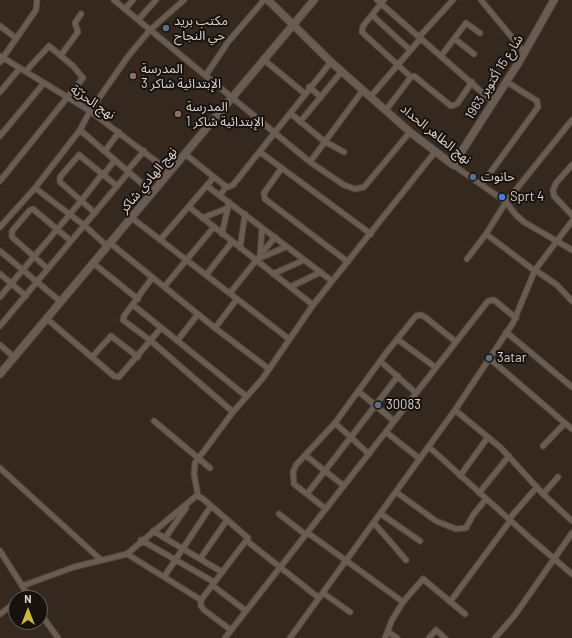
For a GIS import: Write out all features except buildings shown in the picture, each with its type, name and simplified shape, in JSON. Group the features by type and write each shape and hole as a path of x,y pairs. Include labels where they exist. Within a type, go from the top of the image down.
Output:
{"street":[{"path":"1,58 36,10 37,0"},
{"path":"114,0 310,162 344,185 360,188 368,183 410,132"},
{"path":"125,9 133,0"},
{"path":"138,20 156,0"},
{"path":"0,227 35,188 80,130 90,111 129,55 150,30 184,0"},
{"path":"206,75 228,42 264,0"},
{"name":"نهج الطاهر الحداد","path":"268,0 331,62 410,132 435,152 506,202 520,219 558,240 572,250"},
{"name":"نهج الهادي شاكر","path":"0,374 314,0"},
{"path":"481,0 525,53"},
{"name":"شارع 15 أكتوبر 1963","path":"453,165 525,53 554,0"},
{"path":"472,82 457,104 451,106 414,76 411,77 362,32 363,26 372,15 380,1 420,38 472,82 493,102"},
{"path":"371,96 451,1"},
{"path":"61,55 77,34 78,30 75,23 81,14"},
{"path":"372,15 410,50"},
{"path":"441,56 466,23 480,33"},
{"path":"0,26 16,38"},
{"path":"455,39 474,54"},
{"path":"0,181 68,97 82,76 61,55 47,46 26,71"},
{"name":"نهج الحرّيّة","path":"1,58 26,71 90,111 170,172"},
{"path":"263,59 304,93"},
{"path":"185,154 226,186 231,186 260,152 304,93 331,62"},
{"path":"0,92 20,68"},
{"path":"300,122 342,71"},
{"path":"386,110 411,77"},
{"path":"482,184 538,107 537,101 507,82"},
{"path":"0,136 44,83"},
{"path":"309,87 321,97"},
{"path":"310,162 363,90"},
{"path":"290,113 324,141 344,152"},
{"path":"467,259 486,234 506,202 572,120"},
{"path":"80,130 153,193"},
{"path":"105,151 119,132"},
{"path":"0,326 85,226 144,151"},
{"path":"260,152 371,234"},
{"path":"319,598 247,541 247,536 198,496 193,471 195,463 233,412 258,384 313,305 435,152"},
{"path":"95,213 60,182 60,176 79,154 117,186"},
{"path":"0,297 115,160"},
{"path":"572,165 556,183 553,190 554,196 572,214"},
{"path":"281,168 264,193 264,198 348,262"},
{"path":"160,240 214,177"},
{"path":"207,186 220,196 228,205 245,214 332,281"},
{"path":"220,196 226,186"},
{"path":"35,188 269,369"},
{"path":"202,218 228,205"},
{"path":"222,234 228,205"},
{"path":"189,207 213,228 240,248 258,258 273,274 313,305"},
{"path":"48,269 12,235 12,231 30,210 34,210 71,241"},
{"path":"240,248 245,214"},
{"path":"132,218 289,339"},
{"path":"293,637 319,598 455,410 516,318 535,270 572,221"},
{"path":"164,287 213,228"},
{"path":"258,258 262,228"},
{"path":"486,234 557,286 572,301"},
{"path":"230,293 275,238"},
{"path":"206,275 232,242"},
{"path":"258,258 286,247"},
{"path":"0,251 60,302"},
{"path":"273,274 304,260"},
{"path":"93,263 138,299"},
{"path":"290,287 321,272"},
{"path":"0,274 26,296"},
{"path":"152,278 123,319 151,341 233,412"},
{"path":"215,328 237,299"},
{"path":"225,638 435,367 490,300 497,302 516,318"},
{"path":"133,305 246,396"},
{"path":"177,341 198,314"},
{"path":"326,509 293,482 295,469 305,455 335,423 380,361 414,318 421,315 456,342"},
{"path":"47,319 114,376 120,377 161,328"},
{"path":"506,332 572,387"},
{"path":"92,357 111,336 138,357"},
{"path":"397,339 435,367"},
{"path":"0,345 14,357"},
{"path":"489,358 572,429"},
{"path":"380,361 416,393"},
{"path":"307,494 398,376"},
{"path":"358,391 394,421"},
{"path":"455,410 509,456 536,487 572,521"},
{"path":"154,421 200,458 210,468"},
{"path":"335,423 369,454"},
{"path":"544,446 565,423"},
{"path":"386,432 420,459"},
{"path":"460,476 488,437"},
{"path":"429,447 509,520 572,574"},
{"path":"305,455 344,486"},
{"path":"479,493 509,456"},
{"path":"0,468 100,559"},
{"path":"543,494 558,477"},
{"path":"450,602 509,520 536,487"},
{"path":"396,492 436,521 456,529 466,528 473,515 486,499"},
{"path":"165,538 189,504 195,497 198,496"},
{"path":"22,586 100,559 126,554 141,540 189,504"},
{"path":"164,577 211,506"},
{"path":"279,514 403,602"},
{"path":"380,514 420,541"},
{"path":"200,559 227,520"},
{"path":"374,524 406,560"},
{"path":"153,531 222,572"},
{"path":"495,638 515,615 572,533"},
{"path":"141,540 175,559 213,584 246,610"},
{"path":"231,630 204,610 201,606 201,600 247,541"},
{"path":"0,551 24,590"},
{"path":"126,554 201,600"},
{"path":"385,638 403,602 423,579 465,614"},
{"path":"323,593 350,612"},
{"path":"48,624 58,638"},
{"path":"429,638 436,630 445,638"},
{"path":"388,632 397,638"}],"place":[{"name":"مكتب بريد حي النجاح","path":"166,28"},
{"name":"المدرسة الإبتدائية شاكر 3","path":"133,76"},
{"name":"المدرسة الإبتدائية شاكر 1","path":"178,114"},
{"name":"حانوت","path":"473,177"},
{"name":"Sprt 4","path":"502,197"},
{"name":"3atar","path":"489,358"},
{"name":"30083","path":"378,405"}]}
